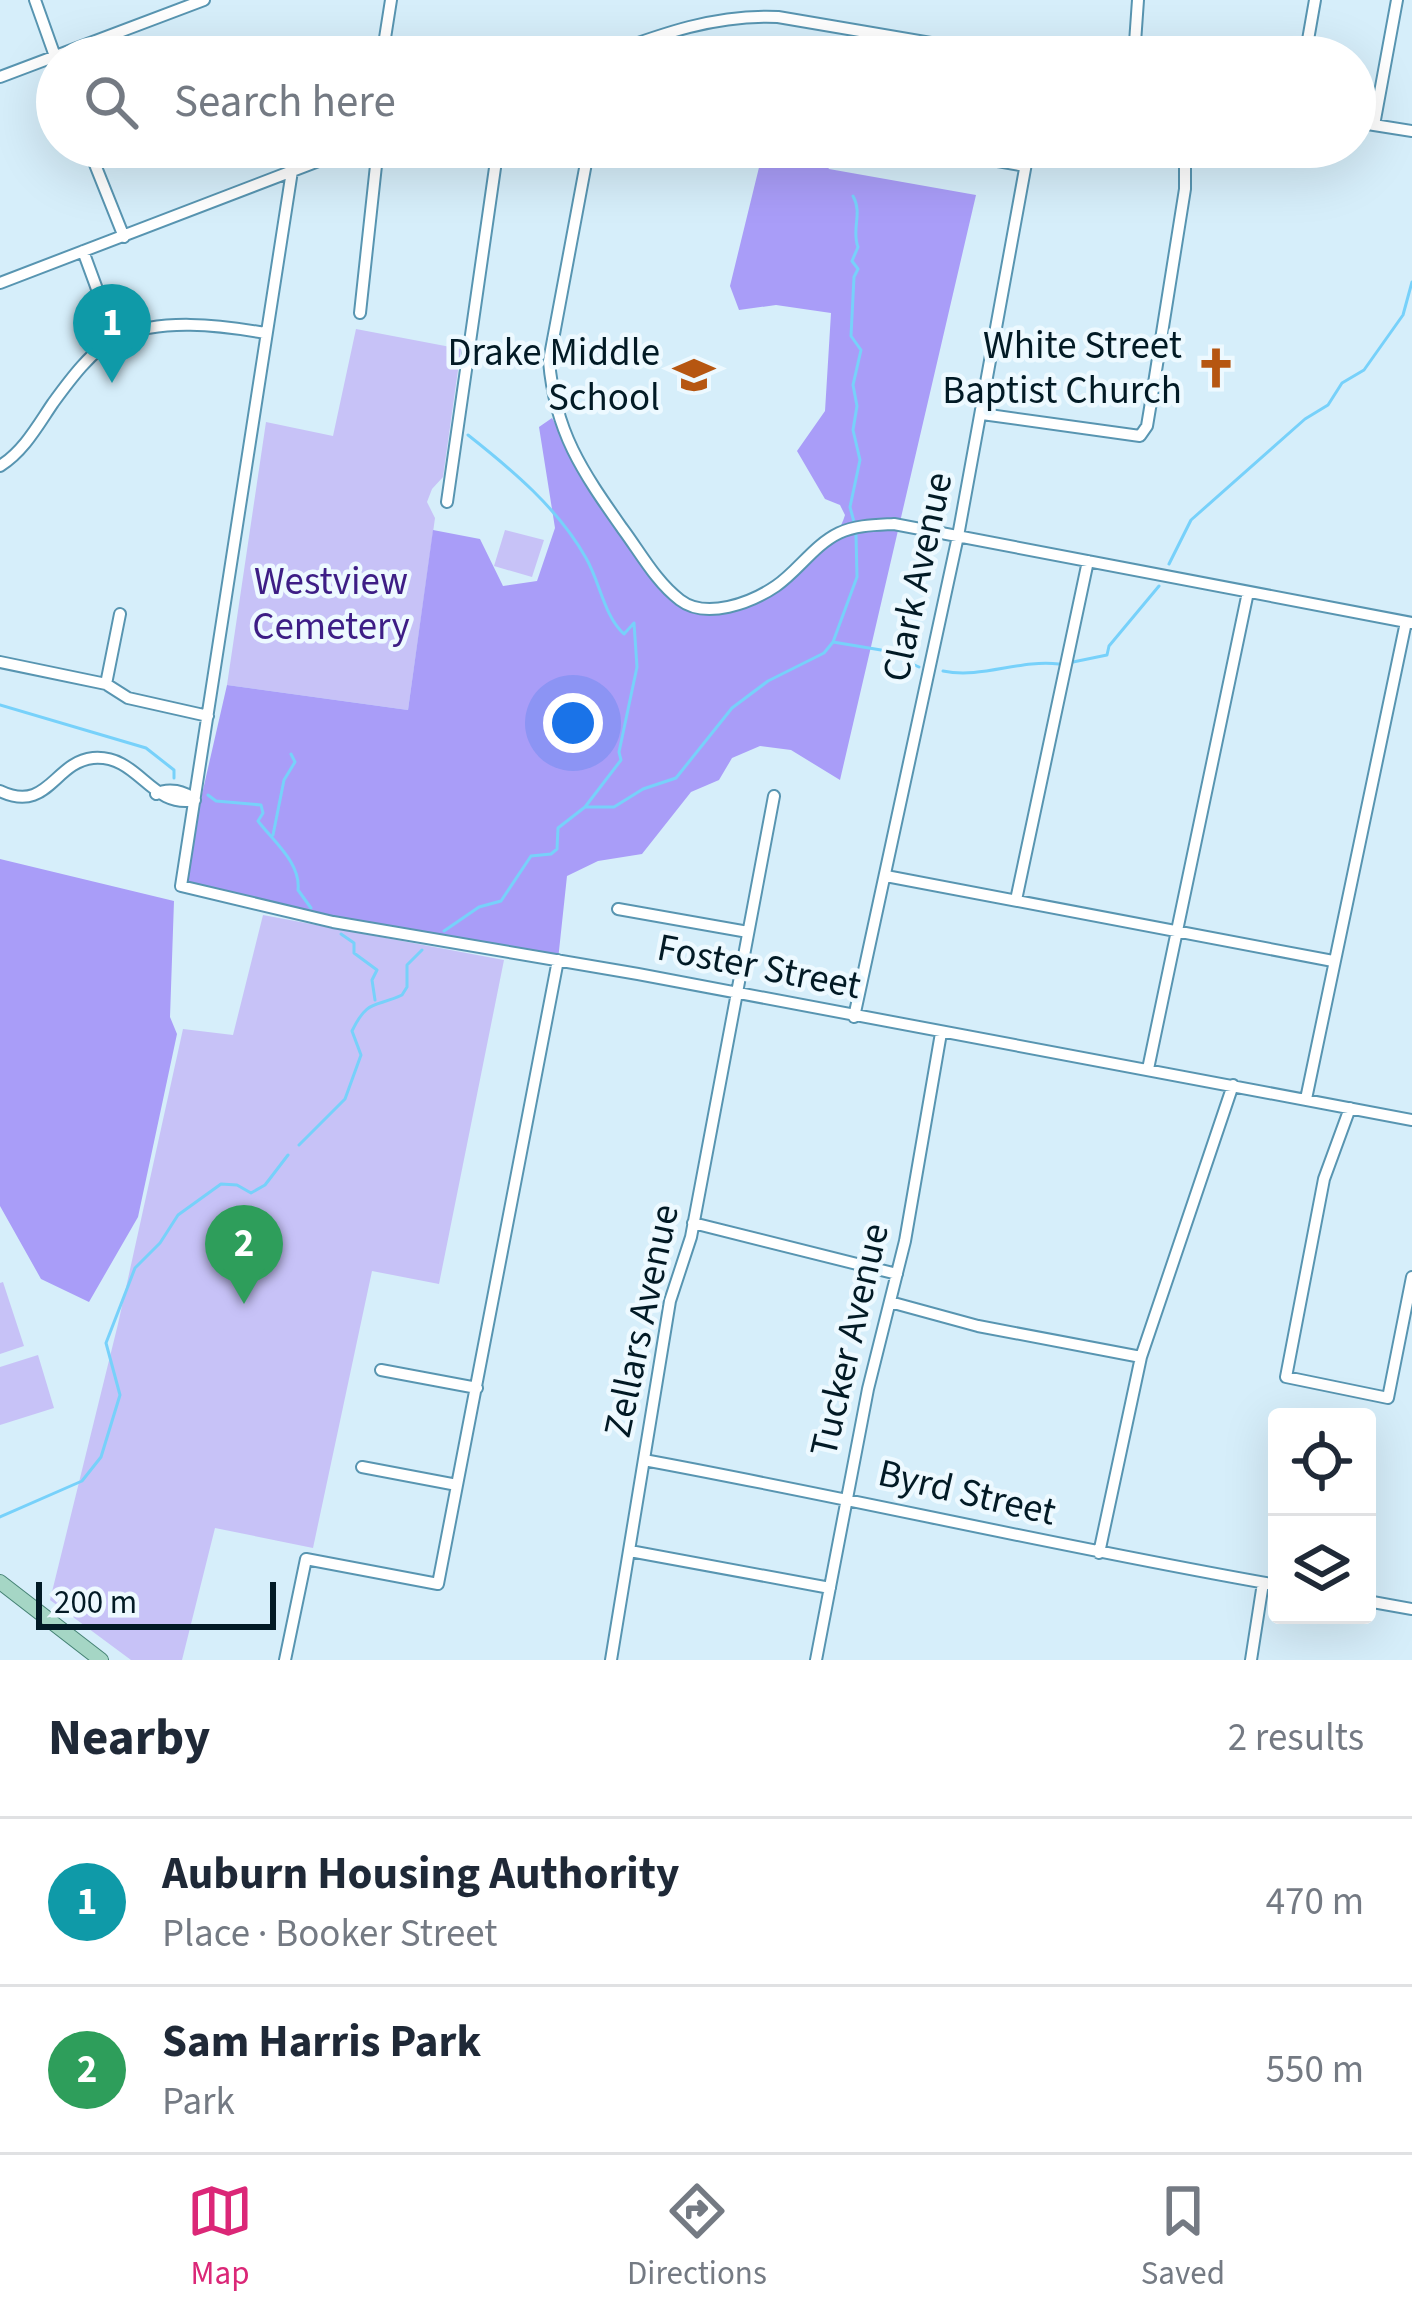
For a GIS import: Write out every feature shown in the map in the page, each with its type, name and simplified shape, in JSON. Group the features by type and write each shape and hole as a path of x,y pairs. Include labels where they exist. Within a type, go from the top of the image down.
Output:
{"main road":[{"path":"0,1582 101,1660"}],"street":[{"path":"35,0 48,36"},
{"path":"157,0 162,16"},
{"path":"113,36 203,0"},
{"path":"385,36 391,0"},
{"path":"1135,36 1138,0"},
{"path":"1309,36 1315,0"},
{"path":"1376,114 1397,0"},
{"path":"664,36 712,20 779,10 908,36"},
{"path":"0,77 36,65"},
{"path":"1376,125 1412,131"},
{"path":"96,168 124,237"},
{"path":"0,283 300,168"},
{"path":"360,314 377,168"},
{"path":"448,502 495,168"},
{"path":"585,168 549,361 552,390 567,444 581,470 662,584 683,603 701,609 721,608 774,588 841,532 894,524 1409,623 1306,1099"},
{"name":"Clark Avenue","path":"854,1017 958,536 1025,168"},
{"path":"982,414 1140,436 1147,426 1187,168"},
{"path":"195,800 292,171"},
{"path":"83,251 115,338"},
{"path":"0,466 25,444 75,374 115,338 193,326 265,333"},
{"path":"1016,900 1088,561"},
{"path":"1148,1069 1248,592"},
{"path":"106,685 119,614"},
{"path":"0,662 106,685 128,698 208,716"},
{"path":"0,791 22,799 36,795 94,758 128,766 157,794 164,790 187,793 195,800"},
{"name":"Zellars Avenue","path":"611,1660 670,1300 694,1222 775,796"},
{"name":"Foster Street","path":"195,800 181,886 333,922 1412,1120"},
{"path":"886,876 1333,961"},
{"path":"618,910 748,932"},
{"path":"285,1660 306,1559 438,1584 558,960"},
{"name":"Tucker Avenue","path":"817,1660 846,1497 897,1274 940,1033"},
{"path":"1099,1553 1141,1357 1233,1084"},
{"path":"1350,1108 1324,1179 1286,1377 1388,1398 1412,1277"},
{"path":"694,1222 897,1274"},
{"path":"890,1302 997,1330 1141,1357"},
{"path":"381,1370 477,1388"},
{"name":"Byrd Street","path":"644,1460 1268,1584"},
{"path":"362,1467 457,1485"},
{"path":"630,1551 830,1588"},
{"path":"1251,1660 1263,1583"},
{"path":"1376,1603 1412,1609"}],"green space":[{"name":"Westview Cemetery","path":"356,329 461,349 443,477 427,502 435,518 408,710 227,685 266,422 333,436"},
{"path":"505,530 544,540 532,577 494,566"},
{"path":"263,915 504,960 439,1284 372,1271 313,1548 215,1528 182,1660 131,1660 50,1600 118,1324 183,1029 233,1035"},
{"path":"0,1283 24,1346 0,1354"},
{"path":"38,1355 54,1408 0,1425 0,1367"}],"shaded area":[{"path":"759,168 828,168 976,195 840,780 791,750 760,746 732,758 719,780 691,792 642,854 598,861 567,876 558,960 181,886 227,685 408,710 433,530 480,539 503,586 537,581 555,528 539,427 552,418 639,549 688,604 724,606 763,593 828,544 845,515 840,505 825,499 797,451 825,411 831,313 776,305 739,310 730,286"},
{"path":"0,859 174,901 170,1017 177,1034 138,1217 89,1302 41,1279 0,1206"}],"waterway":[{"path":"853,196 858,247 852,261 858,269 851,336 861,350 853,385 857,406 853,430 860,460 850,507 854,522"},
{"path":"1169,564 1191,520 1305,419 1328,405 1342,383 1364,370 1403,315 1412,282"},
{"path":"444,931 479,907 501,901 531,856 557,849 558,828 585,807 621,760 637,667 634,623 624,634 617,627 591,567 562,522 533,490 468,435"},
{"path":"833,642 857,577 856,535"},
{"path":"1073,662 1107,655 1109,646 1159,586"},
{"path":"587,807 614,807 643,789 676,778 732,708 768,681 824,653 833,642 881,650 919,667"},
{"path":"943,671 972,673 1059,664"},
{"path":"0,705 146,748 174,770 174,778"},
{"path":"273,835 284,780 295,762 291,754"},
{"path":"208,795 216,801 261,805 258,821 291,862 298,890 311,908"},
{"path":"341,934 354,943 354,953 377,970 372,980 375,1000"},
{"path":"299,1145 345,1099 361,1055 352,1031 363,1013 402,995 407,987 407,965 422,950"},
{"path":"0,1517 82,1481 101,1457 120,1395 106,1343 135,1268 160,1243 178,1215 221,1184 237,1185 251,1193 265,1185 288,1155"}],"place":[{"name":"White Street Baptist Church","path":"1216,368"},
{"name":"Drake Middle School","path":"694,375"},
{"name":"Auburn Housing Authority","path":"112,383"},
{"name":"Sam Harris Park","path":"244,1304"}]}
